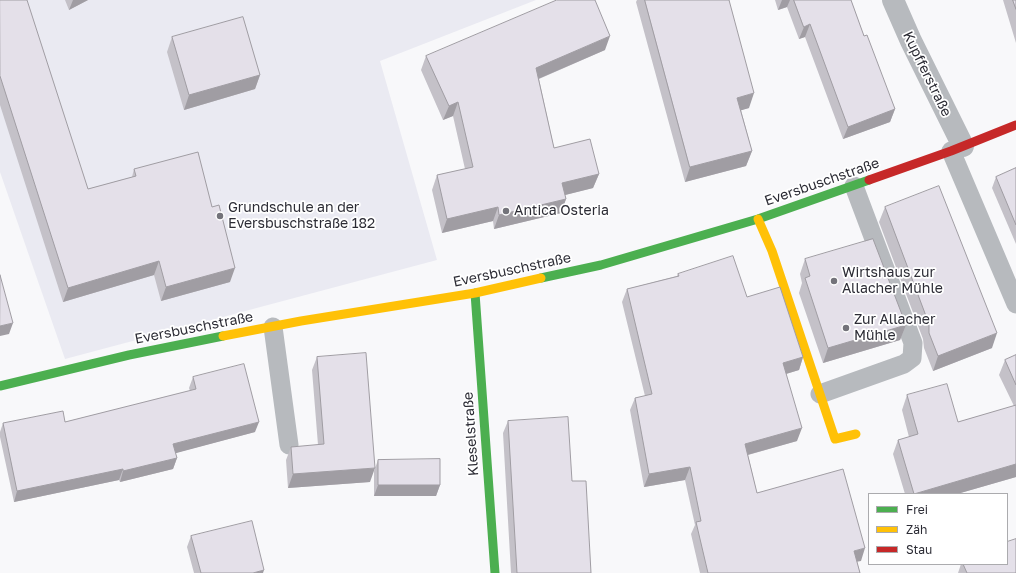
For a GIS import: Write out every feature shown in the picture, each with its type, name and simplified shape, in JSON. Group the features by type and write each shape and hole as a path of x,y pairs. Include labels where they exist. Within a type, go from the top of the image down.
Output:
{"main road":[{"name":"Eversbuschstraße","path":"0,386 129,354 273,327 475,293 601,265 758,219 957,149 1016,125"},
{"path":"758,219 772,250 835,438 856,434"},
{"name":"Kleselstraße","path":"475,293 495,573"}],"street":[{"name":"Kupfferstraße","path":"893,0 957,149"}],"lane":[{"path":"957,149 1016,304"},
{"path":"820,394 904,364 912,358 913,343 854,186"},
{"path":"273,327 289,445"}],"shaded area":[{"name":"Grundschule an der Eversbuschstraße 182","path":"0,0 536,0 380,61 437,260 65,359 0,172"}],"building":[{"path":"0,0 27,0 88,189 136,176 134,169 198,152 212,207 219,205 235,268 166,287 159,261 68,288 0,76"},
{"path":"557,0 595,0 610,36 536,68 554,148 590,139 599,174 562,183 566,199 499,215 498,207 447,219 437,175 473,167 458,102 449,106 426,56"},
{"path":"645,0 729,0 754,93 737,98 752,151 690,167"},
{"path":"794,0 851,0 864,36 867,35 895,109 848,127 810,24 804,27"},
{"path":"1013,0 1016,0 1016,9"},
{"path":"243,17 260,75 189,95 172,37"},
{"path":"1016,168 1016,225 996,177"},
{"path":"939,186 997,333 938,356 929,333 929,324 885,207"},
{"path":"873,239 906,325 828,348 805,278 810,276 805,259"},
{"path":"733,256 747,297 780,287 803,357 783,363 802,428 745,444 757,493 843,469 865,548 854,551 860,573 708,573 696,522 701,521 690,467 649,474 635,398 652,394 627,289 679,276 678,274"},
{"path":"0,275 13,323 0,326"},
{"path":"366,353 375,468 293,474 291,447 324,444 317,357"},
{"path":"1016,355 1016,385 1005,360"},
{"path":"244,364 259,422 173,444 177,458 123,471 123,469 17,491 3,423 63,411 65,422 196,389 193,377"},
{"path":"947,384 958,422 1016,405 1016,464 914,493 898,440 918,434 907,395"},
{"path":"568,417 572,481 586,481 591,573 517,573 508,421"},
{"path":"440,459 440,485 378,485 378,460"},
{"path":"252,521 264,570 253,573 201,573 191,536"},
{"path":"1016,539 1016,573 967,573 963,565 1008,565 1008,542"}],"traffic: fast":[{"path":"541,278 601,265 758,219 869,180"},
{"path":"475,293 495,573"},
{"path":"0,386 129,355 223,336"}],"traffic: slow":[{"path":"758,219 772,251 835,439 856,434"},
{"path":"223,336 301,321 475,293 541,278"}],"traffic: jam":[{"path":"869,180 951,151 1016,125"}],"place":[{"name":"Antica Osteria","path":"506,211"},
{"name":"Grundschule an der Eversbuschstraße 182","path":"220,216"},
{"name":"Wirtshaus zur Allacher Mühle","path":"834,281"},
{"name":"Zur Allacher Mühle","path":"846,328"}]}
